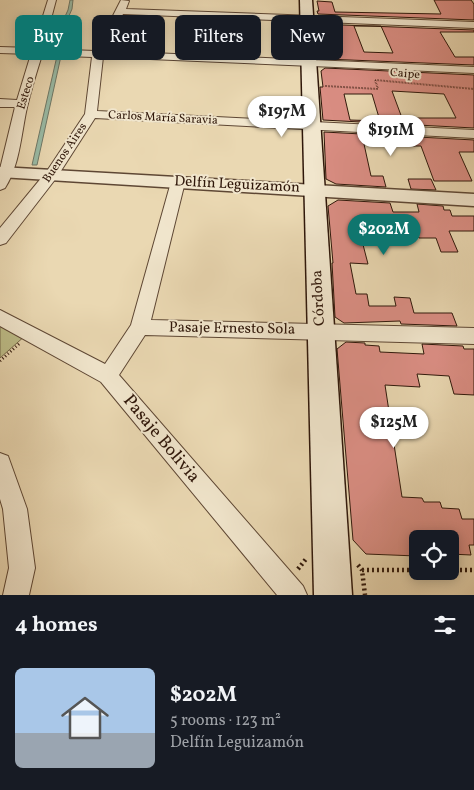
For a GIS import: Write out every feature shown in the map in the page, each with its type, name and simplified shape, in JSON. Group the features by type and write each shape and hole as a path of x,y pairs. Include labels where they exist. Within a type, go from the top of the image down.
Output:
{"main road":[{"name":"Córdoba","path":"306,9 333,595"}],"street":[{"name":"Esteco","path":"50,15 52,0"},
{"path":"122,6 306,9 474,25"},
{"path":"0,50 15,51"},
{"path":"165,58 474,70"},
{"name":"Esteco","path":"2,176 22,104 41,60"},
{"name":"Buenos Aires","path":"0,239 52,174 91,114 97,60"},
{"path":"0,103 22,104"},
{"name":"Carlos María Saravia","path":"91,114 474,134"},
{"name":"Delfín Leguizamón","path":"2,176 52,174 474,200"},
{"path":"108,376 140,327 178,182"},
{"name":"Pasaje Bolivia","path":"0,317 108,376 294,595"},
{"name":"Pasaje Ernesto Sola","path":"140,327 474,336"},
{"path":"0,464 15,509 22,568 16,595"}],"path":[{"name":"Caipe","path":"321,86 378,89 376,80 474,89"},
{"path":"0,361 31,334"},
{"path":"362,570 409,570"},
{"path":"459,570 474,570"}],"shaded area":[{"path":"70,0 73,0 69,15 66,15"},
{"path":"56,60 60,60 37,165 32,165"},
{"path":"0,321 26,335 0,358"}],"building":[{"path":"434,0 471,0 474,4 474,20 318,14 317,11 319,11 317,1 332,2 335,12 441,14"},
{"path":"343,25 369,26 354,26 364,52 393,53 381,26 474,30 474,32 440,32 455,57 474,57 474,65 343,60"},
{"path":"325,68 474,75 474,128 323,120 320,87 323,87 321,71","holes":["392,91 444,94 456,118 402,118","344,94 372,94 380,121 350,120"]},
{"path":"324,132 474,140 474,152 459,152 472,181 434,181 421,146 411,146 410,144 364,144 371,176 383,176 386,187 336,184 326,179"},
{"path":"408,179 431,179 436,190 411,189"},
{"path":"338,200 390,203 393,212 419,212 417,204 443,206 444,210 450,210 452,216 474,216 474,231 449,231 458,252 441,252 436,238 419,238 414,225 380,225 381,233 360,233 368,264 350,263 356,294 367,294 369,306 396,306 394,297 410,298 414,313 452,313 457,326 401,324 400,321 344,323 335,317 328,206"},
{"path":"346,342 379,346 380,352 424,354 422,344 463,346 464,349 474,349 474,395 454,394 449,376 417,374 420,387 385,385 402,497 422,498 424,502 440,502 442,508 459,509 462,519 474,519 474,545 469,545 471,555 459,554 459,530 409,530 409,556 366,554 353,540 337,349"}]}
